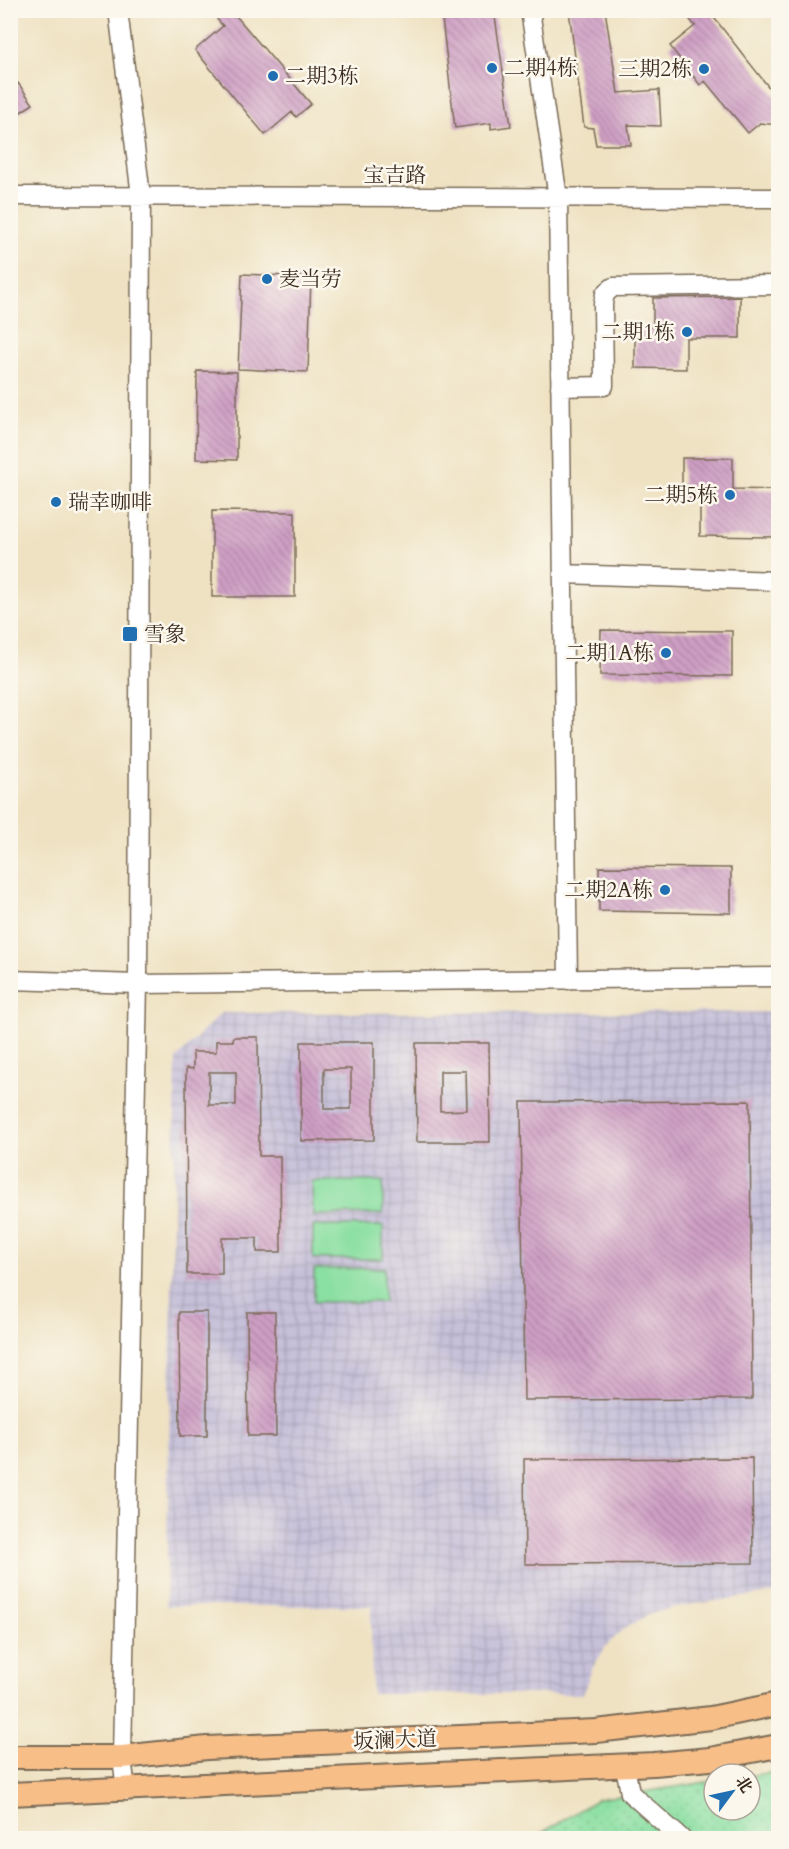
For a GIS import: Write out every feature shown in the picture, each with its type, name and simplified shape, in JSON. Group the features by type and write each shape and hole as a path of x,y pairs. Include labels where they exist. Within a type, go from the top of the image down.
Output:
{"main road":[{"name":"坂澜大道","path":"10,1756 122,1757 207,1748 505,1736 656,1726 711,1719 778,1704"},
{"name":"坂澜大道","path":"10,1794 126,1791 625,1766 710,1759 778,1746"}],"street":[{"path":"118,10 141,196 138,984 122,1757 126,1791"},
{"path":"530,10 558,198 568,980"},
{"name":"宝吉路","path":"10,196 778,198"},
{"path":"560,387 604,386 603,304 605,294 613,287 778,285"},
{"path":"563,574 778,581"},
{"path":"10,980 138,984 778,977"},
{"path":"625,1766 630,1793 681,1839"}],"shaded area":[{"path":"778,1012 778,1592 674,1607 648,1615 625,1628 606,1646 592,1669 583,1694 372,1694 371,1606 166,1606 176,1059 221,1013"}],"green space":[{"path":"312,1181 383,1181 383,1214 313,1215"},
{"path":"313,1226 383,1226 383,1259 313,1259"},
{"path":"384,1268 384,1302 314,1302 314,1269"},
{"path":"778,1771 778,1838 533,1838 598,1799 702,1783 702,1822 762,1822 762,1774"}],"building":[{"name":"二期3栋","path":"227,10 231,10 311,104 296,117 292,112 265,135 195,50 223,26 217,19"},
{"name":"二期4栋","path":"478,10 494,10 511,126 491,129 491,123 455,128 442,19 478,13"},
{"path":"569,10 605,10 618,93 659,90 661,126 628,125 631,145 596,145 593,128 584,127"},
{"name":"三期2栋","path":"693,10 708,10 778,99 778,125 760,123 748,133 705,81 700,85 670,46 695,26 687,16"},
{"path":"18,83 33,104 10,119 10,88"},
{"path":"242,274 311,277 308,372 238,369"},
{"name":"二期1栋","path":"740,297 740,338 686,338 686,369 635,368 635,326 653,327 653,298"},
{"path":"197,371 237,372 237,460 196,459"},
{"name":"二期5栋","path":"682,458 733,458 733,489 778,490 778,537 700,536 700,500 682,500"},
{"path":"212,511 295,512 295,597 212,597"},
{"name":"二期1A栋","path":"601,630 732,631 732,676 600,675"},
{"name":"二期2A栋","path":"599,867 731,868 731,913 599,911"},
{"path":"233,1037 258,1037 259,1156 280,1156 281,1252 257,1252 257,1238 222,1238 222,1274 187,1274 186,1068 193,1069 193,1052 216,1052 216,1041 233,1041","holes":["209,1072 236,1072 236,1105 209,1105"]},
{"path":"301,1042 374,1042 374,1140 301,1141","holes":["324,1069 351,1069 351,1109 324,1109"]},
{"path":"416,1043 489,1043 490,1142 417,1142","holes":["440,1071 466,1071 467,1110 440,1111"]},
{"path":"750,1101 752,1399 524,1400 521,1102"},
{"path":"179,1312 207,1312 207,1436 180,1436"},
{"path":"247,1312 275,1312 276,1436 248,1436"},
{"path":"752,1458 753,1563 525,1564 524,1459"}],"place":[{"name":"二期4栋","path":"492,68"},
{"name":"三期2栋","path":"704,69"},
{"name":"二期3栋","path":"273,76"},
{"name":"麦当劳","path":"267,279"},
{"name":"二期1栋","path":"687,332"},
{"name":"二期5栋","path":"730,495"},
{"name":"瑞幸咖啡","path":"56,502"},
{"name":"雪象","path":"130,634"},
{"name":"二期1A栋","path":"666,653"},
{"name":"二期2A栋","path":"665,890"}]}
